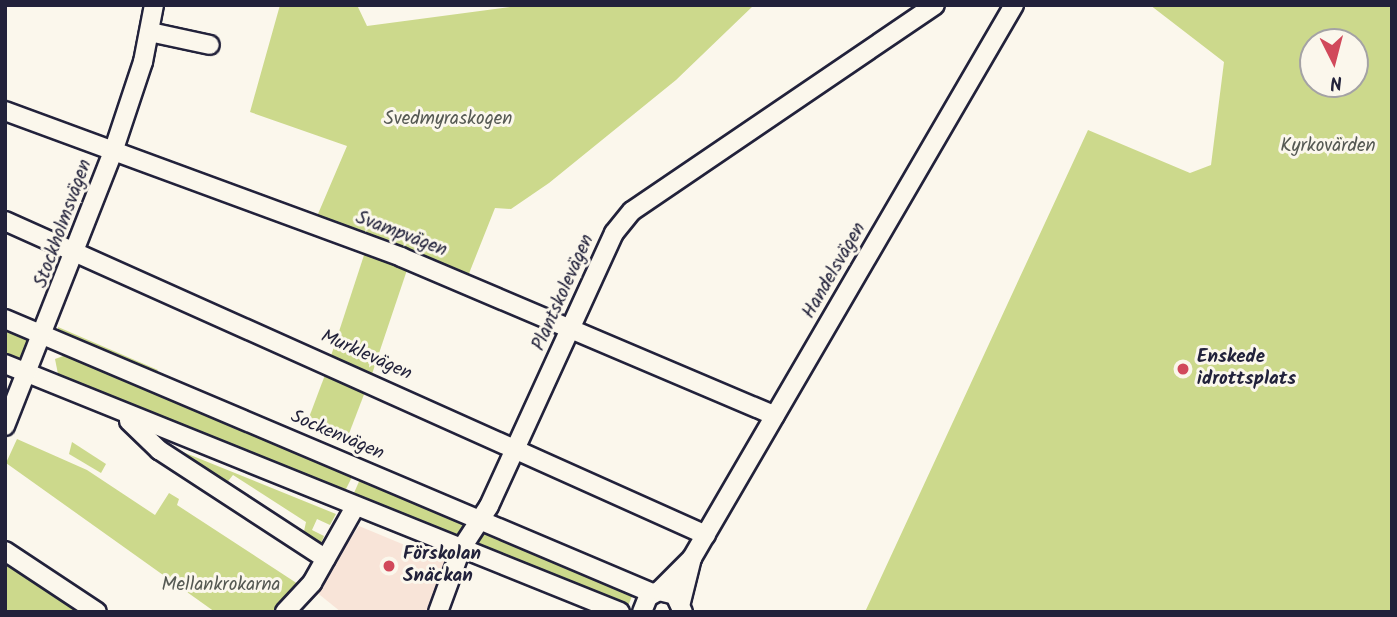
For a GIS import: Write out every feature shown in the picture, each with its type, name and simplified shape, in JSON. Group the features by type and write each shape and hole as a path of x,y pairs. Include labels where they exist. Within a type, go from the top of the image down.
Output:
{"street":[{"name":"Stockholmsvägen","path":"5,426 29,373 114,149 150,32 153,5"},
{"name":"Plantskolevägen","path":"438,612 461,549 475,520 489,506 574,326 614,233 632,211 935,5"},
{"name":"Handelsvägen","path":"656,592 692,558 1014,5"},
{"path":"150,32 210,45"},
{"name":"Svampvägen","path":"5,111 114,149 574,326 775,416"},
{"name":"Murklevägen","path":"5,221 77,250 517,446 706,535"},
{"name":"Sockenvägen","path":"5,319 475,520 656,592 685,608"},
{"path":"5,363 355,507 620,612"},
{"path":"119,411 159,450 326,559"},
{"path":"285,612 326,559 355,507"},
{"path":"5,551 97,612"},
{"name":"Handelsvägen","path":"685,608 692,558"},
{"path":"642,612 656,592"}],"shaded area":[{"name":"Förskolan Snäckan","path":"359,526 448,563 429,612 341,612 315,591"}],"green space":[{"name":"Svedmyraskogen","path":"280,5 357,5 367,26 525,5 754,5 676,80 549,183 511,209 495,208 468,276 315,221 347,146 250,112"},
{"name":"Enskede idrottsplats","path":"1150,5 1392,5 1392,612 865,612 1088,130 1190,173 1211,165 1224,62"},
{"path":"366,249 408,267 371,377 330,359"},
{"path":"58,327 158,370 155,375"},
{"path":"5,328 31,339 22,364 5,357"},
{"path":"66,355 354,473 345,491 58,374 55,359"},
{"path":"328,367 368,384 345,444 305,428"},
{"name":"Mellankrokarna","path":"17,439 87,470 155,515 169,493 179,499 177,505 298,584 273,612 215,612 6,463"},
{"path":"72,442 106,464 101,473 69,454"},
{"path":"168,446 336,514 330,525 317,519 312,530 324,536 320,546 303,536 306,522 233,475 225,485"},
{"path":"361,477 466,522 459,539 354,493"},
{"path":"367,519 450,552 451,555 366,522"},
{"path":"479,530 634,592 627,608 473,545"},
{"path":"5,558 83,612 5,612"}],"place":[{"name":"Enskede idrottsplats","path":"1183,369"},
{"name":"Förskolan Snäckan","path":"389,566"}],"park label":[{"name":"Kyrkovärden","path":"1328,147"}]}
